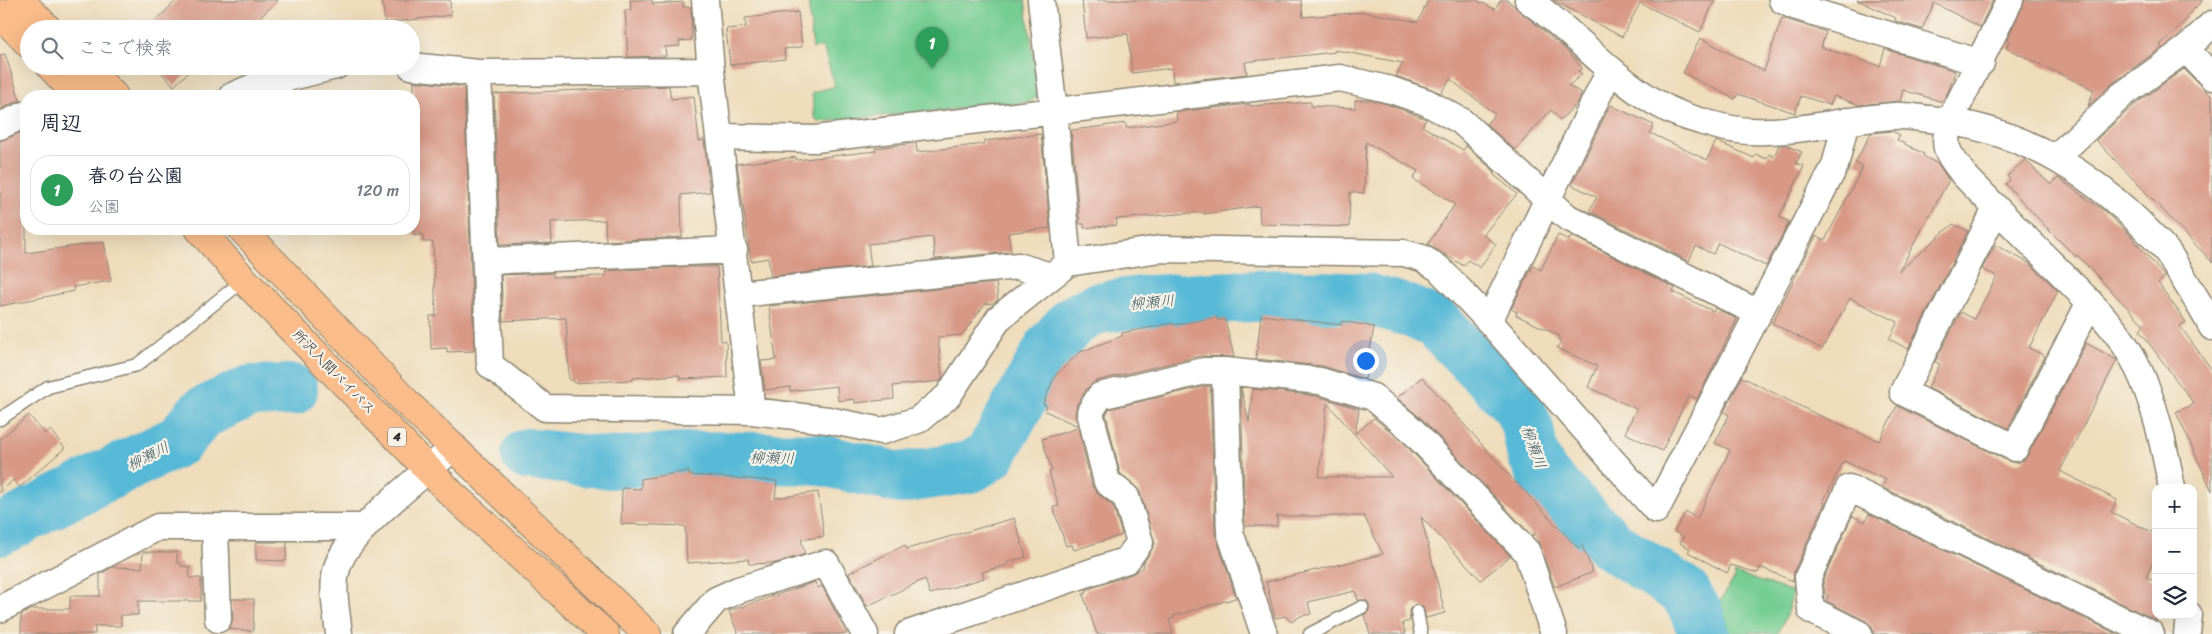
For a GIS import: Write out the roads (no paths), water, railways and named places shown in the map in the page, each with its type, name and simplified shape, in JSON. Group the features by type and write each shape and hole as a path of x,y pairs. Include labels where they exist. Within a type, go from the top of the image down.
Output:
{"main road":[{"path":"20,0 39,20"},
{"path":"0,14 20,35"},
{"path":"57,75 68,90"},
{"path":"94,75 108,90"},
{"name":"所沢入間バイパス","path":"204,235 244,280 429,470 551,586 605,634"},
{"name":"4","path":"248,235 406,402 647,634"}],"street":[{"path":"705,0 711,71 721,137 752,411"},
{"path":"1041,0 1054,111 1059,269"},
{"path":"1528,0 1542,9 1610,70 1639,92 1671,112 1720,127 1751,132 1787,130 1896,116 1950,121 2007,135 2056,157 2116,201 2165,249 2202,307 2212,328"},
{"path":"1782,0 1794,6 1981,63"},
{"path":"2010,0 1981,63 1950,121 1945,136 1946,151 1964,175 1996,209 2090,302 2118,333 2136,363 2150,398 2171,484"},
{"path":"2056,157 2122,95 2186,49 2212,24"},
{"path":"2186,49 2212,77"},
{"path":"420,67 478,72 711,71"},
{"path":"1489,321 1610,70"},
{"path":"478,72 490,365 545,408 752,411 828,420 882,431 918,420 948,396 999,318 1059,269"},
{"path":"246,90 258,85 299,75"},
{"path":"721,137 815,139 1340,78 1391,90 1426,102 1461,121 1567,217 1758,313"},
{"path":"0,126 20,117"},
{"path":"739,294 1018,266 1059,269 1160,249 1404,253 1422,258 1438,268 1489,321 1656,510 1835,166 1846,121"},
{"path":"1996,209 1903,392 2015,448 2090,302"},
{"path":"486,261 734,250"},
{"path":"908,634 1127,560 1140,542 1126,497 1107,482 1090,412 1100,396 1204,371 1225,371 1320,381 1373,397 1410,429 1527,552 1554,634"},
{"path":"1225,371 1230,532 1264,634"},
{"path":"339,634 336,570 342,553 365,527 454,447"},
{"path":"1859,634 1811,610 1808,577 1849,488 2151,634"},
{"path":"0,609 158,527 365,527"},
{"path":"214,527 218,619"},
{"path":"687,634 716,600 738,590 826,563 865,634"},
{"path":"2186,634 2188,619"}],"lane":[{"path":"0,419 48,387 137,365 244,280"},
{"path":"1310,634 1362,606"},
{"path":"1417,612 1421,634"}],"waterway":[{"name":"柳瀬川","path":"527,454 609,463 699,457 818,459 900,478 971,467 990,455 1051,346 1073,321 1098,308 1148,301 1276,295 1367,299 1409,311 1436,323 1518,406 1528,429 1532,452 1543,475 1612,545 1685,592 1697,613 1704,634"},
{"name":"柳瀬川","path":"0,530 178,441 202,413 250,391 292,390"}],"place":[{"name":"春の台公園","path":"932,68"}]}
